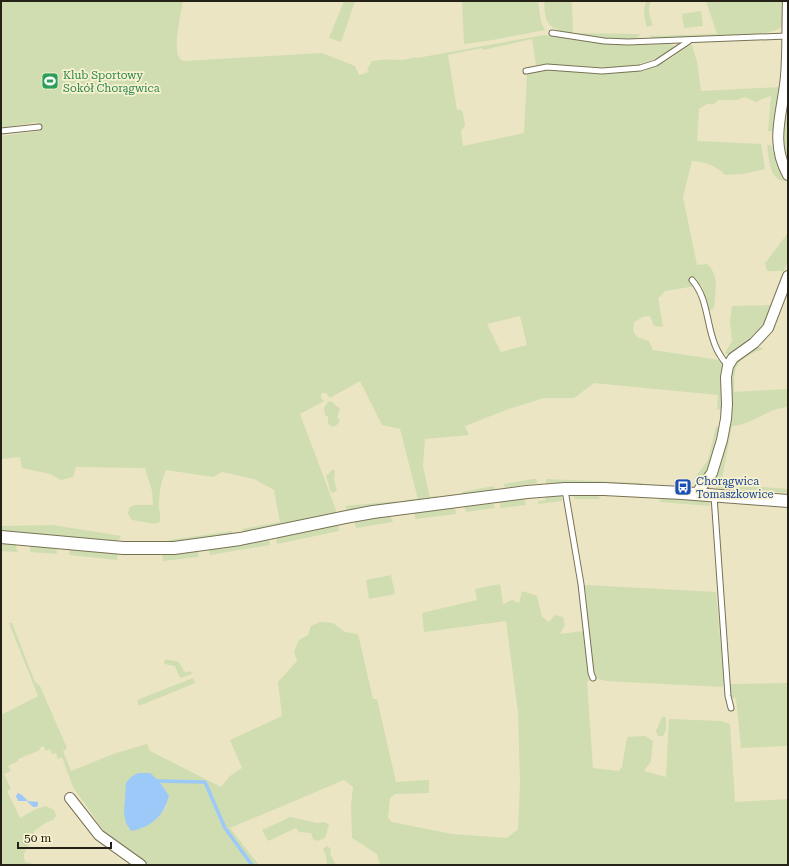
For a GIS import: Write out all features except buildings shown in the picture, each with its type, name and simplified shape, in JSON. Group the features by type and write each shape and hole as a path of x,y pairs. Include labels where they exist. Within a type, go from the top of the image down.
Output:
{"street":[{"path":"788,2 786,75 778,126 778,145 788,175"},
{"path":"696,494 712,473 722,440 726,419 726,377 728,366 733,358 754,343 768,328 788,276"},
{"path":"1,537 123,548 174,548 240,539 374,512 527,492 565,489 604,489 788,501"},
{"path":"70,798 99,835 141,865"}],"lane":[{"path":"552,33 604,41 628,42 690,41 786,36"},
{"path":"526,70 547,67 602,71 640,68 661,60 690,41"},
{"path":"1,131 39,127"},
{"path":"692,280 702,295 715,345 728,366"},
{"path":"565,489 581,584 591,672 593,678"},
{"path":"714,495 728,696 731,708"}],"green space":[{"path":"1,1 183,1 178,30 177,52 183,61 322,53 355,66 359,75 369,72 367,70 372,61 417,58 544,35 624,45 673,45 674,48 657,58 640,64 606,67 554,64 536,65 532,39 483,50 482,48 448,55 457,110 460,109 463,113 465,126 461,131 463,146 524,133 527,73 553,70 596,74 638,71 667,61 692,45 697,62 701,91 780,87 773,131 768,131 771,96 756,102 744,97 738,100 719,100 714,104 707,104 699,109 697,141 761,144 765,169 743,174 725,175 710,165 692,161 683,197 697,265 707,264 714,273 716,290 714,308 709,311 702,285 665,291 660,297 658,297 663,327 654,326 650,316 643,317 634,322 633,331 637,337 649,341 653,350 719,360 723,367 721,382 723,408 717,410 718,395 594,383 574,398 544,398 506,410 465,426 469,435 425,439 423,466 430,497 437,496 436,498 407,503 406,500 418,499 400,429 382,425 360,381 330,398 326,393 322,393 321,398 324,401 300,414 336,510 336,514 244,533 242,529 280,522 274,490 254,479 222,472 213,477 166,470 160,492 160,522 155,524 132,520 128,514 129,508 134,505 153,505 152,491 145,468 76,467 73,477 61,480 50,474 22,468 20,457 1,459 1,136 40,131 38,122 1,128","holes":["520,316 527,345 501,352 487,324"]},
{"path":"344,1 355,1 341,42 329,38"},
{"path":"462,1 538,1 541,22 545,30 464,44"},
{"path":"544,1 572,1 573,33 641,34 635,40 604,38 565,32 556,29 548,23 545,14"},
{"path":"646,1 651,1 649,10 653,25 647,27 644,14"},
{"path":"706,1 785,1 783,23 780,28 772,31 741,36 657,39 649,35 717,34"},
{"path":"701,11 703,26 684,28 682,14"},
{"path":"788,80 788,164 782,146 782,126"},
{"path":"767,145 771,145 777,164 786,181 780,180 773,173 769,162"},
{"path":"788,233 788,261 784,271 767,271 765,263"},
{"path":"772,305 763,329 731,356 725,353 732,341 730,321 732,306"},
{"path":"759,347 764,349 747,356 738,365 735,371 734,392 788,389 788,407 774,410 746,423 732,426 721,484 788,489 788,493 718,488 716,487 715,483 729,426 729,388 731,374 735,364 741,358"},
{"path":"331,401 340,409 337,417 340,420 338,424 333,427 328,424 328,417 325,415 324,408 328,402"},
{"path":"716,427 721,427 714,456 705,477 701,481 695,478 708,460"},
{"path":"332,470 335,470 334,479 337,491 331,493 326,476"},
{"path":"536,479 537,483 505,488 504,484"},
{"path":"546,479 643,483 546,483"},
{"path":"494,486 495,490 462,495 462,492"},
{"path":"598,494 600,499 575,499 573,495"},
{"path":"561,495 562,501 538,504 538,501 546,500 545,496"},
{"path":"663,497 707,499 710,506 659,502"},
{"path":"524,498 526,505 500,508 500,503 503,500"},
{"path":"397,501 396,504 347,512 345,506"},
{"path":"490,502 495,508 466,512 464,505"},
{"path":"455,508 456,514 415,519 414,511"},
{"path":"390,515 393,522 356,528 354,520"},
{"path":"338,523 339,531 277,544 276,537"},
{"path":"53,525 121,536 117,543 27,533 1,533 1,526"},
{"path":"232,531 233,535 170,543 169,540"},
{"path":"269,539 270,545 210,555 209,550"},
{"path":"1,543 16,543 18,552 1,551"},
{"path":"30,544 56,546 57,554 30,552"},
{"path":"70,547 118,552 117,560 69,555"},
{"path":"198,551 199,557 163,561 162,553"},
{"path":"391,575 395,594 369,599 366,580"},
{"path":"500,584 503,604 512,600 519,603 522,591 537,596 542,617 549,622 555,615 563,617 565,625 560,634 583,631 590,680 587,682 593,768 619,771 622,767 627,737 645,736 653,741 651,761 644,771 666,777 669,719 722,721 730,724 735,802 788,799 788,865 380,865 377,854 352,838 351,805 353,787 344,780 230,828 259,865 147,865 107,835 73,787 62,757 58,759 56,753 52,754 50,749 46,751 43,746 40,750 18,759 18,761 8,766 11,771 4,774 11,789 7,791 20,818 36,809 46,806 54,810 56,816 53,820 47,822 34,831 32,840 24,853 25,862 31,863 32,865 1,865 1,715 38,696 9,623 12,623 35,682 40,686 67,748 63,751 71,771 116,753 147,744 150,751 221,787 230,776 242,768 230,740 282,716 278,682 297,661 294,651 299,640 308,635 311,626 320,622 333,623 345,632 358,634 373,699 377,699 396,782 429,780 429,793 395,794 390,798 388,818 392,822 452,834 507,838 518,829 520,784 518,712 506,621 424,632 422,613 477,600 475,589","holes":["126,784 169,796 166,807 156,819 126,792"]},
{"path":"585,585 716,592 724,684 722,687 606,681 595,678 593,672"},
{"path":"165,659 179,662 185,673 190,671 192,674 180,678 175,666 164,664"},
{"path":"193,678 195,683 139,706 137,700"},
{"path":"788,683 788,746 741,748 736,698 731,698 729,684"},
{"path":"662,717 666,717 666,730 663,736 658,736 656,731"},
{"path":"290,817 317,823 325,822 329,825 325,838 317,841 313,839 311,833 299,832 296,828 268,841 262,830"},
{"path":"327,846 331,849 330,854 336,865 327,865 326,856 323,849"}],"water":[{"path":"138,773 150,773 159,781 169,796 164,809 156,820 145,827 131,831 126,823 124,813 126,783 131,777"},
{"path":"18,793 28,801 38,802 37,807 33,807 27,801 18,801 16,796"}],"waterway":[{"path":"159,781 205,782 225,828 252,865"}],"place":[{"name":"Klub Sportowy Sokół Chorągwica","path":"50,81"},
{"name":"Chorągwica Tomaszkowice","path":"683,487"}]}
